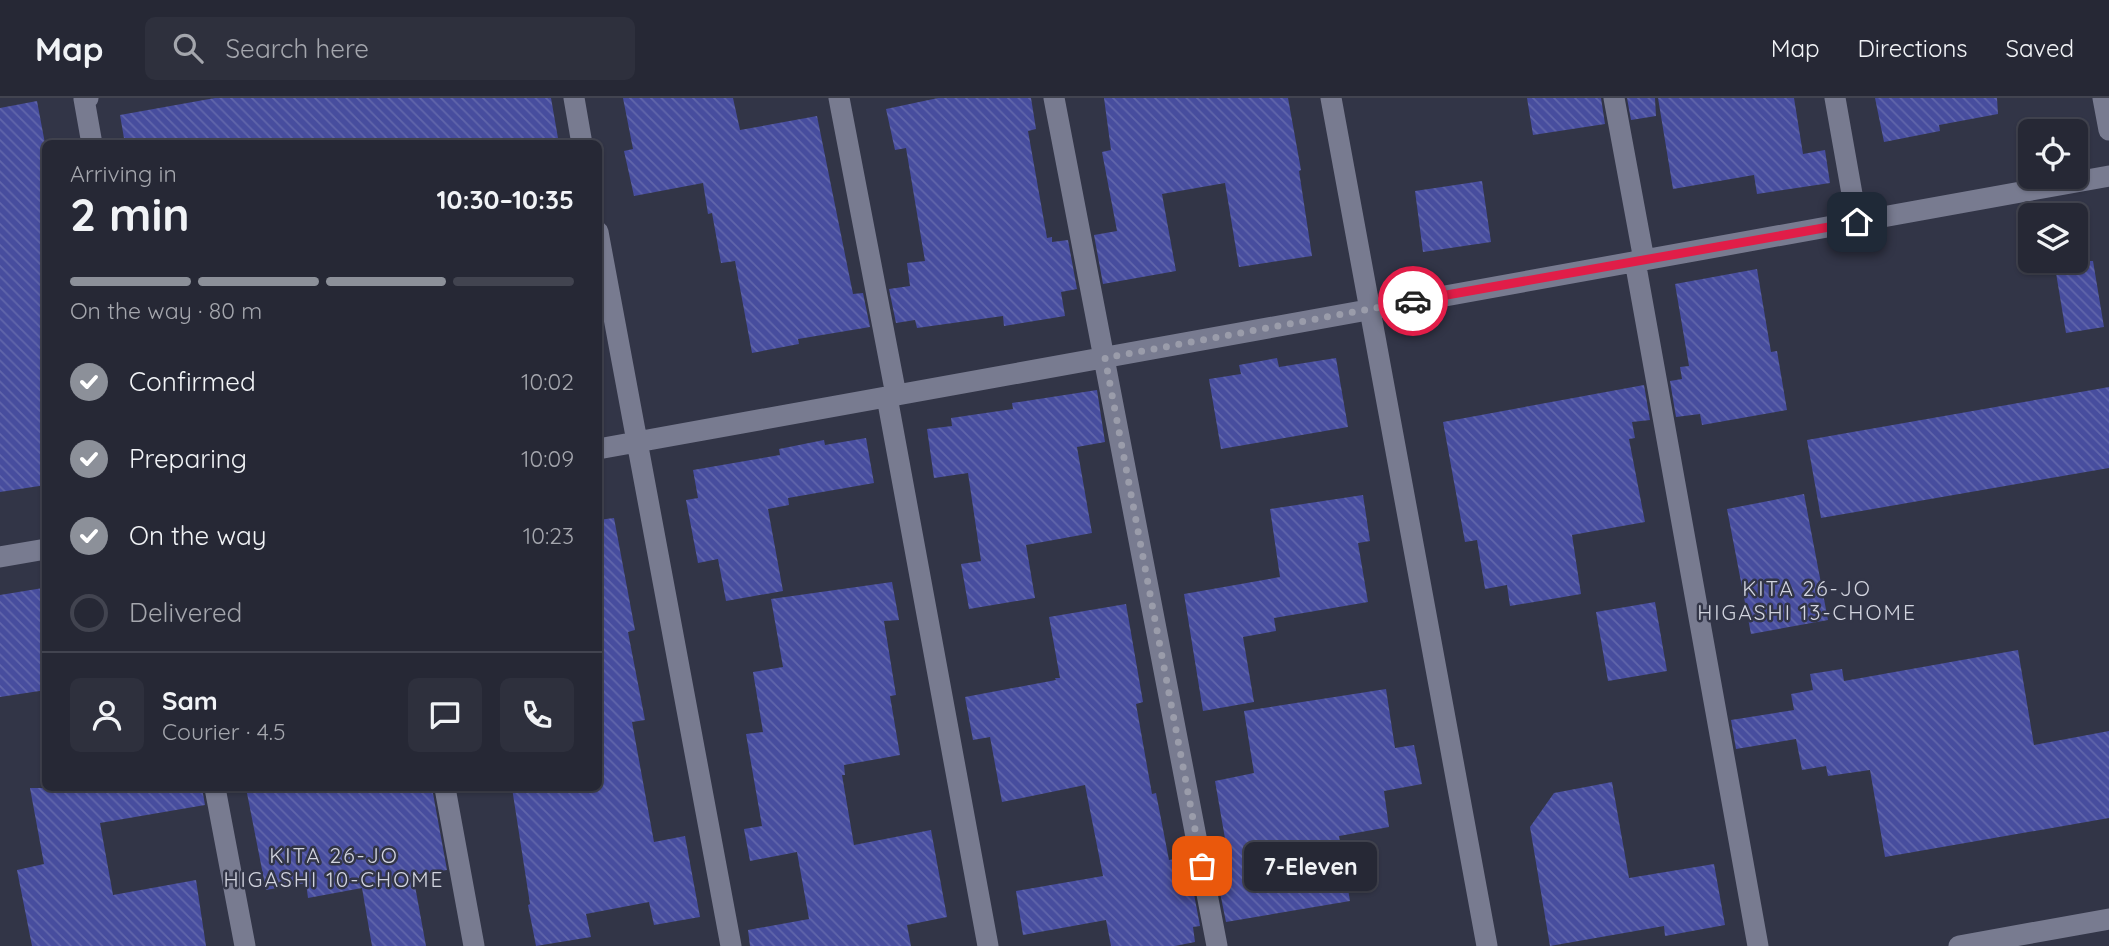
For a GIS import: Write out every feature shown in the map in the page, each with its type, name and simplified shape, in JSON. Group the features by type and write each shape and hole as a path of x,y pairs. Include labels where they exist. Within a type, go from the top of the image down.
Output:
{"street":[{"path":"88,98 83,99 91,140"},
{"path":"574,98 581,140"},
{"path":"839,98 988,946"},
{"path":"1054,98 1217,946"},
{"path":"1331,98 1487,946"},
{"path":"1614,98 1639,260 1758,946"},
{"path":"1835,98 1857,222"},
{"path":"2103,98 2109,131"},
{"path":"602,448 2109,176"},
{"path":"602,253 730,946"},
{"path":"0,557 42,550"},
{"path":"216,791 245,946"},
{"path":"446,791 474,946"},
{"path":"1959,946 2109,919"}],"building":[{"path":"215,98 551,98 558,140 124,140 120,115"},
{"path":"623,98 733,98 740,130 817,116 853,294 863,293 870,327 798,339 799,344 752,353 735,261 721,263 712,213 708,214 703,183 634,196 624,151 633,149"},
{"path":"938,98 1031,98 1036,129 1028,131 1047,238 1052,237 1052,242 1068,240 1077,289 1061,292 1065,316 1004,326 1003,316 917,328 915,320 896,323 889,289 910,286 907,263 925,261 906,148 895,150 886,109"},
{"path":"1104,98 1288,98 1312,256 1239,267 1225,183 1162,194 1176,271 1103,284 1094,235 1117,231 1102,152 1111,150"},
{"path":"1527,98 1601,98 1605,124 1533,135"},
{"path":"1627,98 1655,98 1656,116 1631,120"},
{"path":"1658,98 1794,98 1803,154 1825,150 1830,183 1757,194 1754,175 1673,189"},
{"path":"1875,98 1997,98 1998,114 1939,125 1940,131 1884,142"},
{"path":"37,101 44,140 42,140 42,486 0,492 0,108"},
{"path":"1482,181 1491,242 1423,252 1415,191"},
{"path":"2088,261 2093,261 2104,327 2066,333 2056,273 2088,273"},
{"path":"1757,269 1771,352 1777,351 1787,410 1702,425 1700,414 1676,417 1670,381 1682,379 1680,367 1689,366 1675,284"},
{"path":"1277,358 1279,367 1336,358 1348,427 1221,449 1209,379 1241,374 1239,365"},
{"path":"1644,385 1650,420 1632,422 1635,438 1629,439 1645,522 1572,535 1581,594 1510,606 1507,585 1485,589 1477,540 1465,542 1443,422"},
{"path":"2109,387 2109,468 1821,518 1807,440"},
{"path":"1097,390 1105,442 1077,447 1092,533 1026,545 1035,598 969,609 961,564 981,561 968,473 934,478 927,429 952,426 951,418 1013,409 1012,403"},
{"path":"866,438 874,483 788,498 789,505 768,509 783,591 726,601 718,559 698,563 686,500 698,498 693,470 780,455 779,449 824,440 825,445"},
{"path":"1804,494 1828,620 1751,634 1727,509"},
{"path":"1363,495 1370,541 1358,543 1368,602 1274,618 1276,631 1243,637 1254,702 1203,711 1184,594 1280,577 1270,509"},
{"path":"614,518 635,630 628,632 645,720 632,722 654,842 685,836 700,917 654,925 649,902 586,914 591,937 536,946 512,791 602,791 602,520"},
{"path":"892,582 899,620 884,621 896,695 890,696 900,755 844,765 845,775 842,775 854,845 931,830 947,917 907,925 911,946 750,946 748,930 809,919 797,852 750,861 744,829 762,826 746,734 763,732 753,672 783,667 771,599"},
{"path":"42,588 42,691 0,697 0,595"},
{"path":"1655,602 1667,671 1608,681 1596,612"},
{"path":"1126,604 1143,702 1136,704 1152,794 1156,793 1169,860 1187,857 1200,926 1193,927 1195,942 1175,946 1111,946 1106,920 1023,935 1016,891 1103,876 1085,785 1002,802 990,737 973,740 965,697 1060,678 1049,617"},
{"path":"2018,650 2034,745 2109,731 2109,818 1885,857 1870,770 1828,776 1826,766 1802,770 1796,739 1736,749 1731,720 1794,710 1791,694 1813,690 1810,674 1842,669 1844,681"},
{"path":"1386,689 1395,748 1414,745 1422,784 1384,791 1389,827 1339,836 1350,901 1226,922 1212,853 1227,850 1215,781 1254,773 1244,711"},
{"path":"1612,782 1629,878 1714,864 1725,925 1665,936 1664,926 1550,946 1530,827 1554,793"},
{"path":"30,788 42,788 42,791 203,791 205,805 100,823 113,895 196,880 206,946 32,946 17,870 44,864"},
{"path":"247,791 433,791 447,870 413,875 426,946 372,946 362,888 308,898 306,883 266,890"}],"way so far":[{"path":"1202,866 1105,358 1413,301"}],"place":[{"name":"7-Eleven","path":"1202,866"}],"district":[{"name":"KITA 26-JO HIGASHI 13-CHOME","path":"1807,600"},
{"name":"KITA 26-JO HIGASHI 10-CHOME","path":"334,867"}],"route":[{"path":"1413,301 1857,222"}]}
